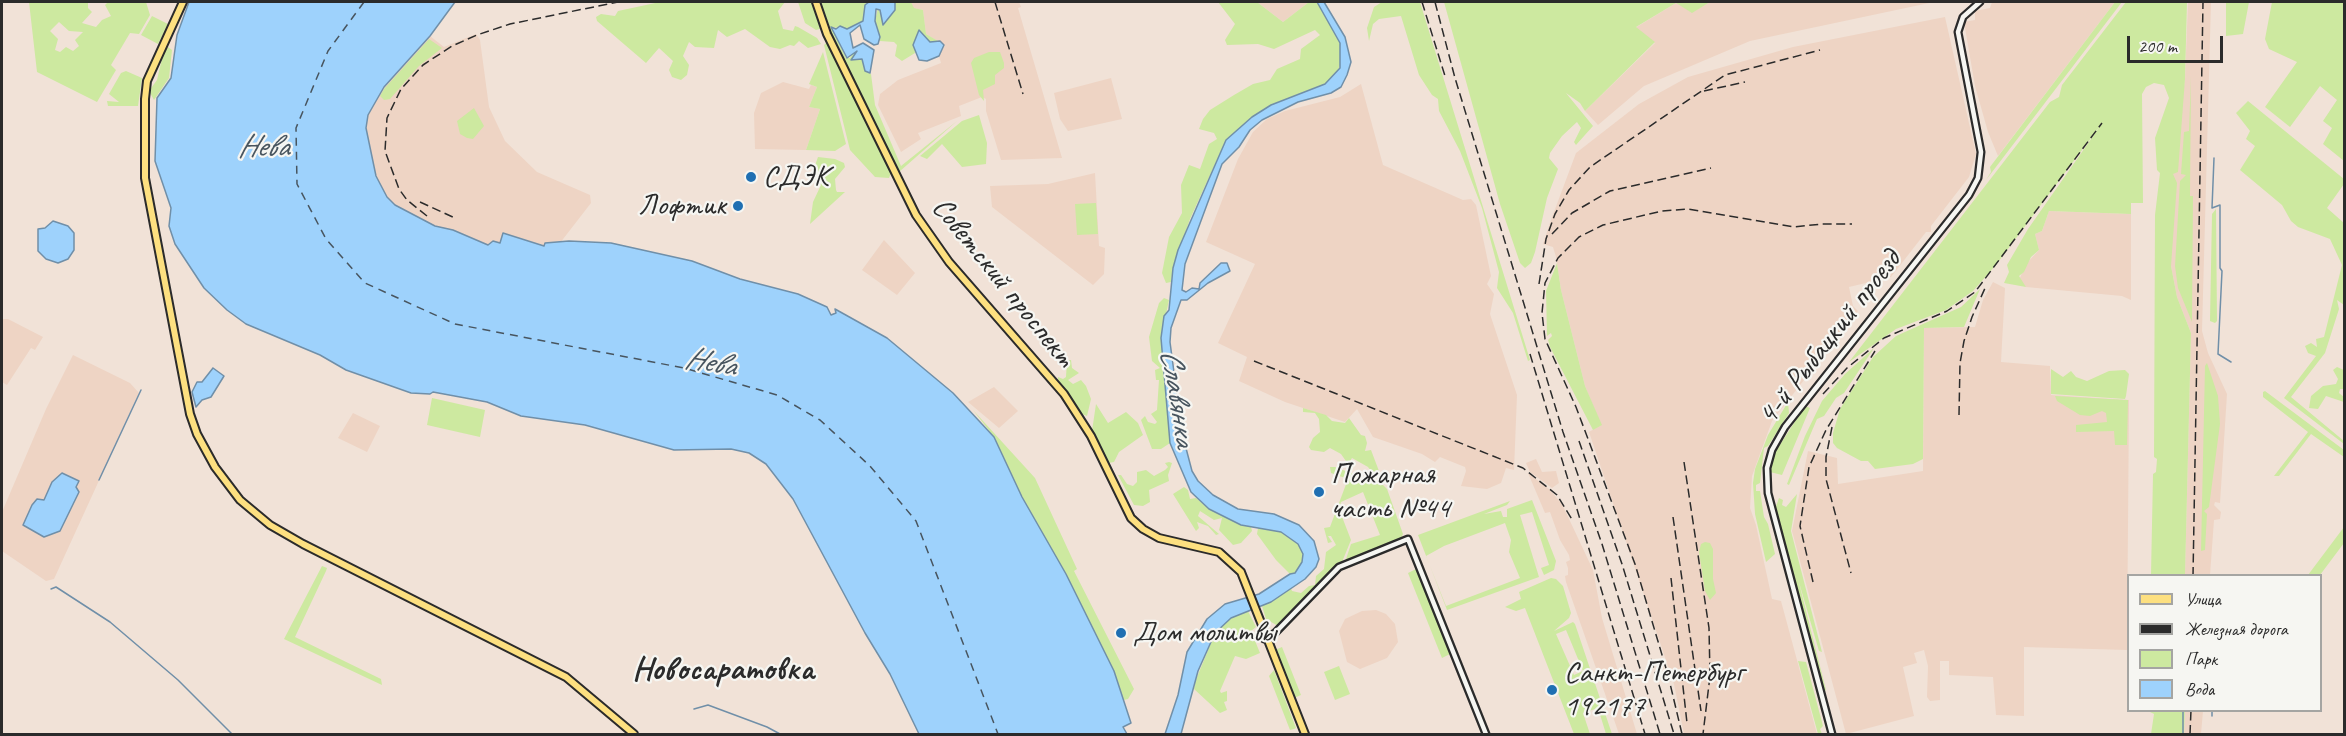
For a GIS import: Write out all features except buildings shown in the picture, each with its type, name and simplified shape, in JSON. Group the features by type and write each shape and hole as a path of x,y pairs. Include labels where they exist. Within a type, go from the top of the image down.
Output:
{"main road":[{"path":"183,2 147,81 145,178 190,414 197,434 215,467 240,500 270,525 303,544 566,677 634,735"},
{"name":"Советский проспект","path":"816,2 828,34 911,207 935,243 1064,394 1091,436 1131,518 1156,537 1219,552 1231,560 1258,617 1303,735"}],"street":[{"name":"4-й Рыбацкий проезд","path":"1832,735 1768,493 1767,468 1772,450 1785,428 1969,195 1978,178 1981,152 1958,41 1958,26 1963,17 1980,2"},
{"path":"1266,638 1339,567 1408,539 1486,735"}],"shaded area":[{"path":"911,2 1019,2 1021,7 1018,8 1062,158 1001,160 986,111 986,99 982,97 959,106 961,116 918,133 921,139 901,152 878,105 880,94 898,80 941,63 939,56 944,45 926,34 923,10 913,8"},
{"path":"1257,2 1309,2 1283,22"},
{"path":"1710,2 1934,2 1750,41 1644,86 1598,125 1585,111 1655,43 1635,28 1676,3 1692,12"},
{"path":"1992,2 2115,2 1998,156 1988,132 1975,86 1964,22 1975,20 1975,11 1990,8"},
{"path":"2188,2 2211,2 2202,331 2208,353 2227,394 2220,503 2215,502 2214,505 2221,512 2220,519 2214,520 2210,574 2185,574 2191,333 2177,297 2171,266 2171,181 2185,79"},
{"path":"1945,17 1976,154 1969,177 1931,226 1931,232 1926,232 1891,277 1849,287 1853,306 1858,311 1772,421 1752,476 1750,508 1756,525 1772,599 1781,601 1817,734 1684,734 1674,684 1589,432 1601,425 1585,386 1561,290 1553,247 1543,244 1551,220 1576,153 1639,104 1688,77 1793,47"},
{"path":"476,34 480,40 489,107 505,141 537,172 590,195 591,203 560,243 545,243 545,246 504,233 500,243 488,245 435,226 395,205 387,197 376,176 366,128 368,115 384,87 430,36 444,47"},
{"path":"1111,78 1122,119 1068,131 1060,119 1054,93"},
{"path":"783,82 809,89 811,85 817,87 809,107 820,109 806,150 755,149 754,113 761,93"},
{"path":"1361,84 1383,165 1463,200 1471,199 1476,205 1491,276 1487,284 1494,294 1490,314 1517,395 1514,470 1506,468 1501,483 1487,489 1461,486 1466,471 1465,467 1440,457 1435,462 1422,454 1373,437 1357,409 1345,422 1285,402 1239,381 1247,357 1218,343 1255,264 1206,242 1238,159 1253,132 1267,119 1285,111 1340,97"},
{"path":"1095,173 1099,246 1105,248 1104,274 1093,285 992,207 990,186 1048,184"},
{"path":"2049,211 2131,214 2131,300 2122,296 2026,287 2019,280 2026,264 2039,250 2035,234 2042,231"},
{"path":"884,240 915,273 897,295 862,270"},
{"path":"1993,282 2005,288 2001,362 2050,366 2051,395 2129,400 2127,650 2024,647 2024,716 1996,715 1993,677 1949,675 1949,661 1940,661 1940,700 1930,701 1927,697 1928,666 1924,650 1914,653 1917,663 1903,667 1914,716 1846,734 1792,531 1808,451 1837,458 1838,484 1923,471 1924,328 1975,327 1983,300"},
{"path":"2,319 8,319 43,337 35,350 31,348 7,385 2,382"},
{"path":"73,355 130,383 139,393 54,579 46,581 2,551 2,512 46,409"},
{"path":"994,387 1018,411 999,428 968,402"},
{"path":"353,413 380,426 367,452 338,438"},
{"path":"1536,459 1542,472 1556,471 1559,483 1552,488 1530,472 1526,463"},
{"path":"1528,473 1549,489 1562,504 1593,570 1602,618 1637,734 1619,734 1566,582 1565,576 1568,575 1568,568 1566,562 1570,560 1569,555 1560,540 1550,512 1545,513"},
{"path":"1376,610 1386,614 1395,624 1398,642 1387,658 1360,669 1347,662 1339,631 1345,619 1362,611"},
{"path":"2185,712 2203,712 2201,734 2184,734"}],"green space":[{"path":"29,2 88,2 88,8 92,12 82,23 96,27 102,20 111,16 105,5 108,2 146,2 150,15 139,34 130,33 111,65 116,70 97,102 37,72","holes":["59,22 69,31 83,32 75,40 79,46 73,51 66,47 60,52 55,50 58,39 50,31"]},
{"path":"660,2 785,2 778,11 783,29 793,31 795,26 798,27 817,38 821,44 808,48 799,41 794,46 790,45 780,49 770,47 745,29 727,37 718,30 714,48 695,47 689,42 683,56 689,65 687,75 681,80 672,77 669,70 673,61 659,48 646,63 597,21 596,17 601,14 615,16 618,11"},
{"path":"798,2 813,2 820,29 816,30 805,23"},
{"path":"820,2 869,2 865,5 863,21 847,29 831,27 846,58 850,58 855,50 857,51 853,56 862,59 865,71 871,74 875,105 901,166 957,121 899,172 831,32"},
{"path":"895,2 911,2 914,8 923,10 926,34 938,41 930,42 919,30 915,53 902,61 895,56 897,45 894,42 880,41 875,21 878,8 884,24 895,10"},
{"path":"1218,2 1257,2 1283,22 1309,2 1317,2 1340,43 1341,62 1337,73 1325,84 1271,105 1252,117 1226,140 1190,219 1173,268 1171,282 1166,283 1162,273 1169,237 1182,213 1181,185 1189,165 1200,169 1209,144 1217,139 1214,133 1199,129 1203,119 1210,110 1234,95 1253,84 1270,80 1277,69 1300,59 1301,49 1320,35 1315,30 1274,49 1258,44 1227,45 1225,40 1235,24"},
{"path":"1382,2 1420,2 1530,360 1528,361 1513,313 1497,288 1499,272 1482,208 1460,151 1439,111 1438,99 1432,95 1419,75 1401,16 1379,19 1373,24 1369,41 1367,28 1374,7"},
{"path":"1444,2 1710,2 1692,13 1676,3 1636,27 1655,42 1585,111 1580,103 1566,93 1593,126 1576,145 1574,142 1581,128 1577,122 1562,136 1550,153 1549,158 1558,169 1547,198 1535,252 1531,263 1525,268 1520,263 1500,204"},
{"path":"2115,2 2122,2 1986,180 1991,172 1990,167"},
{"path":"2126,2 2187,2 2185,79 2178,172 2173,174 2177,183 2171,266 2177,297 2191,333 2185,574 2151,574 2153,474 2156,472 2157,459 2154,457 2155,215 2160,173 2157,170 2155,138 2169,98 2164,85 2154,83 2146,87 2142,94 2143,203 2131,203 2131,214 2049,211 2042,231 2035,234 2039,250 2031,257 2024,272 2019,276 2026,287 2004,283 2009,272 2007,265 2028,229 2103,122 1996,265 1973,291 1946,310 1896,329 1849,362 2050,102 2059,97 2062,85"},
{"path":"2226,2 2249,2 2243,34 2226,36"},
{"path":"2272,2 2344,2 2344,161 2323,144 2332,128 2323,121 2337,100 2320,86 2290,127 2265,107 2297,62 2269,49 2265,39"},
{"path":"152,16 168,24 158,44 141,35"},
{"path":"429,39 442,48 419,66 390,99 384,100 380,96 384,89"},
{"path":"827,42 891,173 889,178 875,177 850,150 824,45"},
{"path":"168,47 172,50 169,78 154,100 149,91 157,80 164,50"},
{"path":"823,52 846,144 835,151 806,150 820,109 809,107 817,87 809,84"},
{"path":"989,52 1000,52 1004,68 995,75 995,84 983,90 984,101 979,95 971,63 974,58"},
{"path":"126,71 142,78 138,106 108,106 107,101 119,102 109,94 121,73"},
{"path":"2191,76 2192,322 2178,288 2175,266 2180,181 2186,175 2181,174 2184,132 2189,131"},
{"path":"2248,101 2344,179 2344,184 2327,208 2344,223 2344,305 2337,300 2339,309 2325,353 2291,397 2344,441 2344,444 2284,398 2316,356 2308,353 2305,346 2311,343 2317,347 2316,339 2324,337 2342,265 2330,239 2298,227 2291,221 2282,205 2240,170 2255,146 2246,139 2250,131 2236,113"},
{"path":"474,108 484,126 473,139 460,134 457,121"},
{"path":"979,115 987,143 986,164 962,167 942,144 927,159 920,156 962,121"},
{"path":"818,157 835,159 844,163 845,167 835,179 837,192 845,192 810,224 813,202 821,185 815,181 813,171"},
{"path":"1096,203 1098,234 1077,235 1075,204"},
{"path":"2216,209 2217,321 2215,323 2210,321 2212,214"},
{"path":"1557,263 1561,290 1585,386 1602,425 1593,430 1550,347 1548,340 1552,336 1551,333 1547,336 1546,291"},
{"path":"1980,289 1964,327 1924,328 1923,459 1913,464 1875,469 1868,461 1861,461 1837,448 1833,443 1833,433 1840,409 1873,357 1896,336 1961,307"},
{"path":"1164,298 1169,300 1161,338 1170,443 1161,449 1152,449 1141,420 1145,416 1148,422 1155,424 1157,422 1151,414 1157,410 1159,380 1156,380 1155,370 1160,368 1152,361 1149,337 1159,303"},
{"path":"1874,348 1844,393 1836,398 1824,416 1817,419 1789,485 1787,484 1805,436 1822,401 1845,374"},
{"path":"1067,360 1071,360 1072,368 1079,373 1068,380 1073,384 1081,380 1091,399 1087,416 1082,414 1058,380 1058,377 1063,379 1066,377"},
{"path":"2207,363 2218,396 2220,424 2209,507 2204,511 2207,514 2205,550 2201,551 2205,366"},
{"path":"2337,367 2344,370 2344,389 2340,389 2339,393 2344,397 2344,402 2326,396 2318,409 2309,408 2311,396 2323,386 2336,384 2338,379 2333,370"},
{"path":"2051,369 2063,377 2071,371 2076,377 2087,381 2109,371 2125,370 2129,374 2125,399 2051,394"},
{"path":"2265,391 2344,450 2344,457 2311,434 2279,476 2274,476 2308,432 2263,397"},
{"path":"2055,396 2128,400 2127,445 2115,445 2114,431 2076,432 2076,425 2107,422 2106,413 2102,411 2090,416 2080,415 2057,401"},
{"path":"432,398 485,410 480,437 427,425"},
{"path":"1788,402 1789,413 1768,446 1764,448 1760,483 1756,485 1756,491 1760,491 1764,517 1768,524 1775,554 1766,562 1755,514 1753,483 1755,469 1768,435"},
{"path":"1096,404 1108,423 1126,412 1138,423 1143,435 1119,452 1114,462 1108,463 1092,431"},
{"path":"1805,406 1810,408 1782,475 1770,472 1774,454"},
{"path":"1303,408 1326,415 1332,421 1345,423 1349,418 1361,435 1365,436 1367,443 1365,451 1371,450 1382,479 1376,478 1368,467 1352,458 1348,464 1341,454 1330,448 1324,452 1311,450 1309,447 1313,438 1320,432 1319,419 1315,413 1303,412"},
{"path":"973,410 1035,478 1077,569 1074,571 1134,689 1128,699 1124,700 1118,690 1114,671 1022,497 994,437"},
{"path":"1165,463 1172,463 1168,475 1169,481 1149,490 1150,502 1143,506 1134,505 1118,475 1121,475 1127,484 1133,486 1137,482 1137,472 1146,470 1154,476 1165,470 1168,467"},
{"path":"1330,467 1383,485 1387,489 1403,534 1400,540 1345,562 1351,544 1380,535 1363,492 1341,502 1339,509 1351,540 1342,562 1278,626 1266,619 1262,606 1291,588 1292,591 1301,593 1309,586 1315,585 1316,576 1324,569 1326,552 1336,545 1331,536 1328,536 1332,542 1328,543 1324,528 1330,527 1348,479 1331,473"},
{"path":"1184,487 1188,490 1190,499 1196,498 1209,509 1251,527 1252,531 1241,543 1233,545 1219,530 1222,518 1214,520 1200,511 1198,516 1219,534 1216,535 1208,526 1197,522 1199,528 1196,531 1173,494"},
{"path":"1797,494 1791,531 1822,652 1819,651 1798,579 1826,690 1823,692 1775,509 1779,498 1783,500 1782,505 1786,507"},
{"path":"1532,500 1556,561 1554,570 1544,575 1541,568 1549,565 1532,512 1520,515 1539,577 1447,610 1430,565 1446,606 1520,578 1509,552 1511,540 1505,523 1444,546 1426,556 1418,535 1510,501 1507,505 1484,514 1501,511 1503,517 1507,517 1507,509"},
{"path":"2344,527 2344,543 2321,574 2309,574"},
{"path":"1258,528 1281,532 1298,544 1303,554 1302,562 1295,573 1290,574 1276,560 1257,534"},
{"path":"1710,543 1713,549 1713,579 1716,593 1710,600 1705,591 1699,552 1701,544"},
{"path":"322,566 327,568 326,571 295,637 381,679 382,685 284,639"},
{"path":"1416,569 1450,654 1442,658 1408,573"},
{"path":"1551,578 1556,579 1563,586 1571,613 1569,618 1554,631 1573,622 1575,624 1612,734 1606,734 1598,708 1583,713 1590,734 1574,734 1525,608 1516,611 1505,607 1521,599 1519,592","holes":["1566,630 1583,671 1574,675 1556,634"]},
{"path":"1248,611 1256,627 1251,631 1260,653 1246,659 1235,656 1220,691 1221,693 1227,691 1227,701 1224,702 1227,710 1220,713 1194,689 1195,682 1215,633 1231,618"},
{"path":"1282,647 1301,695 1294,698 1275,650"},
{"path":"1798,661 1806,662 1823,726 1820,729 1822,734 1818,734"},
{"path":"1339,666 1350,694 1335,700 1324,672"},
{"path":"1274,670 1296,728 1294,729 1290,730 1269,676"},
{"path":"2150,712 2185,712 2184,734 2151,734 2154,714"}],"water":[{"name":"Нева","path":"189,2 455,2 430,36 384,87 368,115 366,128 376,176 387,197 395,205 435,226 453,230 488,245 493,241 500,243 503,233 544,246 545,243 569,241 611,243 692,261 740,279 798,294 827,307 831,315 836,313 835,309 887,338 953,393 994,437 1022,497 1066,574 1114,671 1131,723 1123,727 1127,734 919,734 890,674 865,633 793,499 766,464 749,453 731,449 674,450 585,425 521,416 487,402 433,392 430,394 411,393 346,370 320,355 246,324 227,310 204,288 175,244 169,226 171,208 155,161 157,98 171,78 177,35"},
{"path":"869,2 895,2 895,10 883,25 880,10 876,9 875,21 880,37 878,44 874,45 864,39 860,25 850,33 853,48 863,43 874,50 870,73 865,71 862,59 851,60 857,51 847,58 831,27 836,29 840,26 847,29 863,21 865,5"},
{"name":"Славянка","path":"1317,2 1324,2 1345,37 1351,62 1347,75 1341,87 1331,93 1298,102 1262,120 1250,130 1239,147 1222,164 1185,264 1182,290 1186,292 1192,288 1199,289 1200,283 1221,263 1227,263 1230,271 1208,283 1187,300 1181,300 1171,328 1170,342 1182,433 1192,471 1198,481 1213,495 1238,509 1274,514 1299,525 1314,541 1319,559 1316,567 1305,579 1271,602 1231,618 1215,633 1198,671 1181,734 1165,734 1178,695 1187,652 1207,619 1225,604 1259,594 1295,573 1302,562 1303,554 1298,544 1281,532 1241,525 1209,509 1191,492 1170,443 1161,338 1164,316 1169,310 1173,268 1178,250 1226,140 1252,117 1271,105 1325,84 1340,68 1340,43"},
{"path":"919,30 930,42 940,41 944,45 939,56 927,61 919,60 913,45"},
{"path":"53,221 68,226 74,233 74,250 68,259 58,263 46,259 38,251 38,229 45,228"},
{"path":"213,368 224,376 211,397 202,400 196,407 192,392 197,382 202,382"},
{"path":"62,473 79,481 76,487 79,492 60,531 44,537 23,525 32,505 37,499 44,500 52,482"}],"waterway":[{"path":"2214,158 2212,208 2220,205 2220,268 2222,271 2218,354 2231,362"},
{"path":"99,480 141,390"},
{"path":"51,589 56,587 110,622 178,680 232,734"},
{"path":"694,709 708,705 780,734"},
{"path":"2183,712 2183,734"}],"ferry route":[{"path":"364,2 328,51 296,128 297,184 326,239 365,283 455,324 684,368 777,395 820,420 870,466 916,521 998,734"}],"railway":[{"path":"427,216 407,200 399,189 385,151 387,118 401,89 423,65 452,46 477,35 510,24 618,2"},
{"path":"995,2 1023,94"},
{"path":"1422,2 1445,76"},
{"path":"1435,2 1455,78 1563,432 1602,544 1660,734"},
{"path":"2193,574 2203,2"},
{"path":"1539,284 1546,239 1555,214 1569,190 1590,167 1725,75 1820,50"},
{"path":"1704,91 1745,82"},
{"path":"1823,394 1847,368 1884,338 1947,311 1975,292 2102,123"},
{"path":"1552,234 1572,213 1610,191 1711,168"},
{"path":"420,202 455,218"},
{"path":"1682,734 1668,675 1635,564 1576,407 1545,339 1542,313 1545,283 1558,258 1579,237 1603,225 1662,211 1688,209 1794,227 1852,224"},
{"path":"1959,415 1960,363 1964,341 1986,286"},
{"path":"1813,582 1800,526 1809,467 1826,430 1875,351"},
{"path":"1530,354 1645,734"},
{"path":"1254,361 1523,468 1557,495 1573,521"},
{"path":"1832,427 1826,457 1826,479 1851,573"},
{"path":"1579,441 1622,564 1674,734"},
{"path":"1684,462 1709,628 1710,676 1703,734"},
{"path":"1673,517 1701,711"},
{"path":"1671,578 1687,723"},
{"path":"2190,734 2191,712"}],"place":[{"name":"СДЭК","path":"751,177"},
{"name":"Лофтик","path":"738,206"},
{"name":"Пожарная часть №44","path":"1319,492"},
{"name":"Дом молитвы","path":"1121,633"},
{"name":"Санкт-Петербург 192177","path":"1552,690"}],"district":[{"name":"Новосаратовка","path":"723,670"}]}
